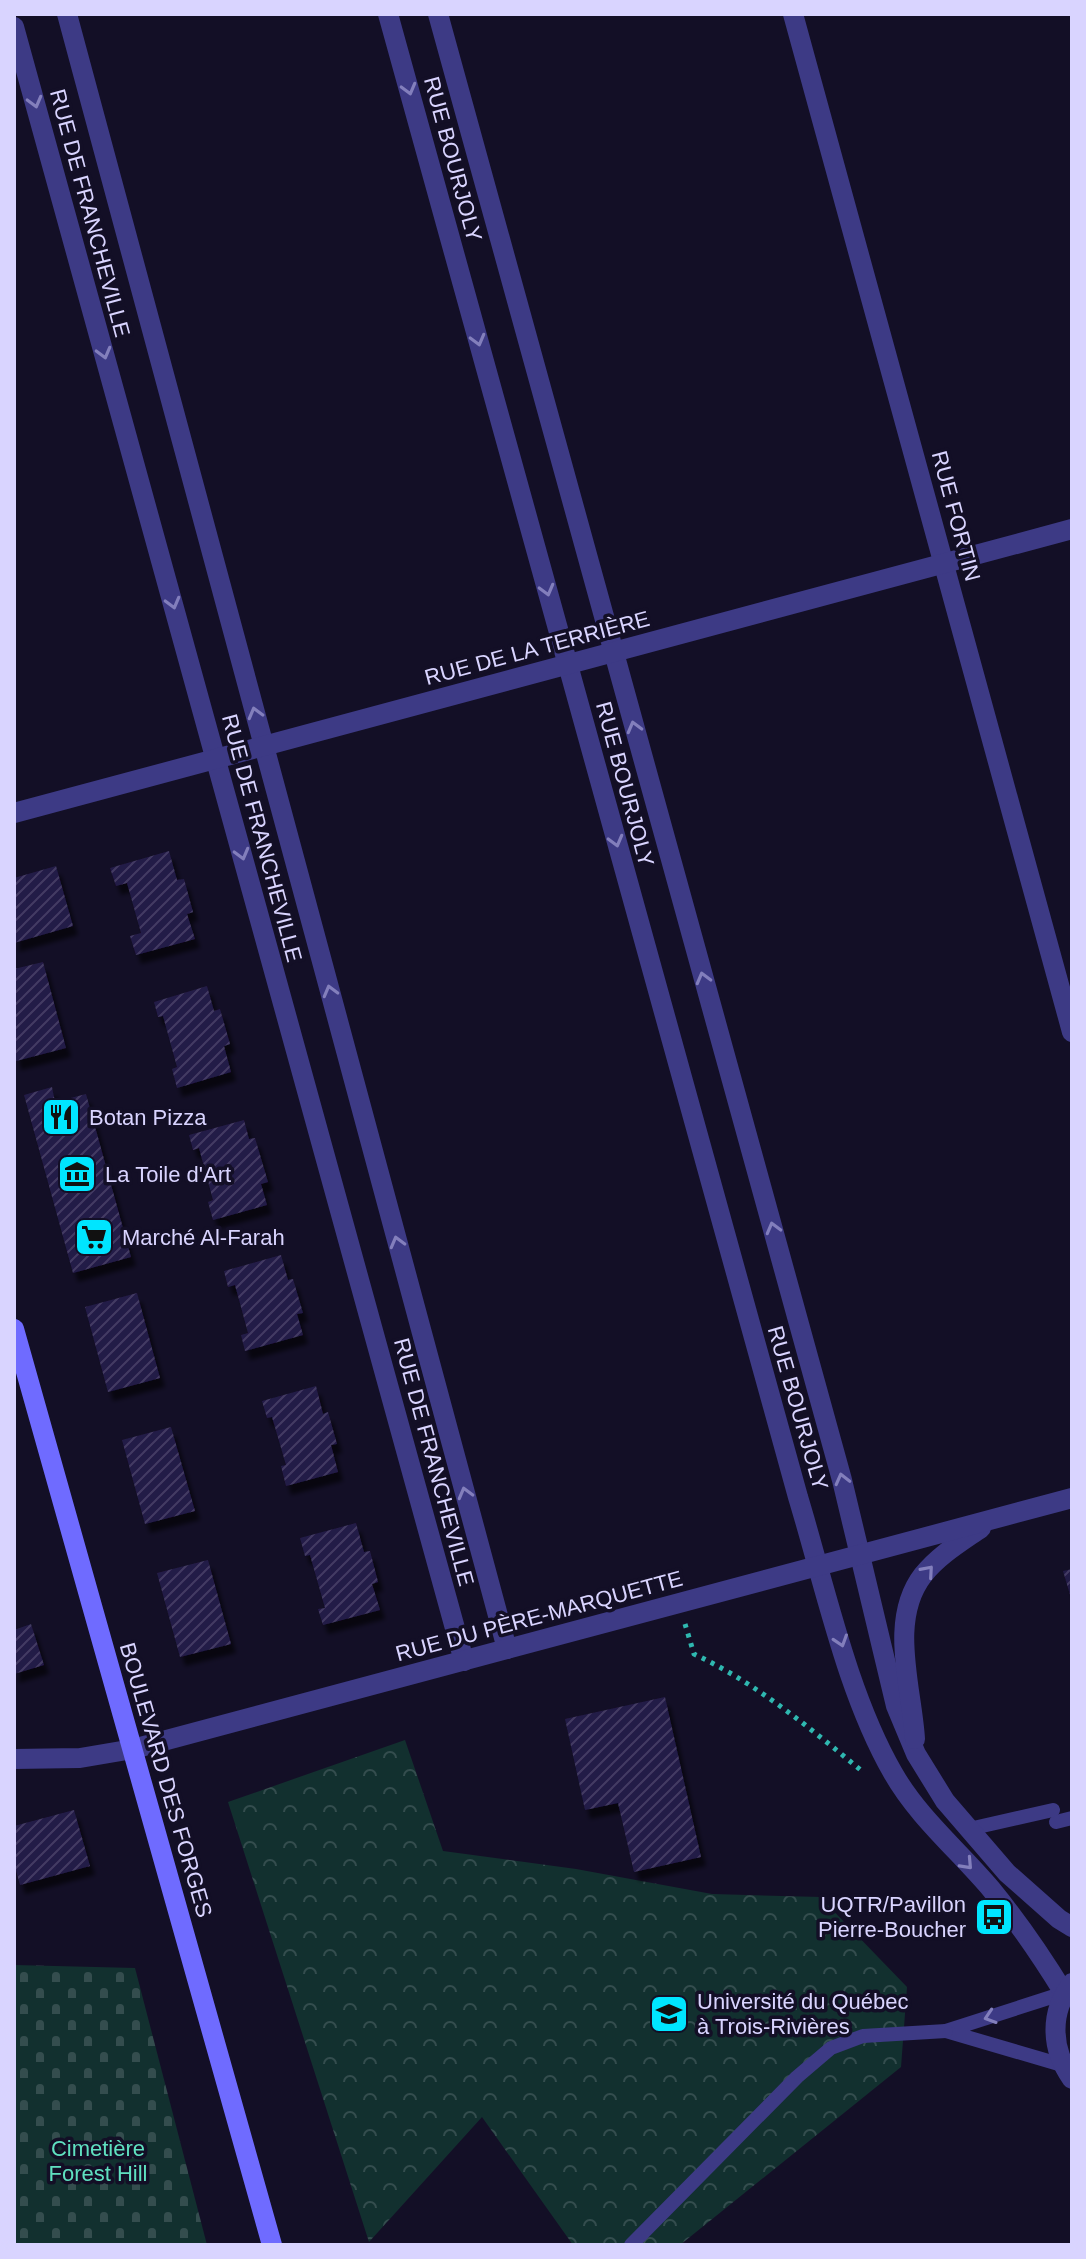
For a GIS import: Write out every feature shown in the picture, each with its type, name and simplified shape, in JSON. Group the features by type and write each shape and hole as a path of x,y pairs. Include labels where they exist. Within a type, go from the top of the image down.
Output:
{"main road":[{"name":"BOULEVARD DES FORGES","path":"14,1329 272,2245"}],"street":[{"name":"RUE DE FRANCHEVILLE","path":"67,14 507,1649"},
{"name":"RUE BOURJOLY","path":"388,14 819,1566 855,1685 893,1774 923,1815 991,1889 1068,1988"},
{"name":"RUE BOURJOLY","path":"438,14 842,1480 896,1706 916,1754 945,1801 1007,1873 1072,1927"},
{"name":"RUE FORTIN","path":"793,14 1072,1032"},
{"name":"RUE DE FRANCHEVILLE","path":"14,27 464,1661"},
{"name":"RUE DE LA TERRIÈRE","path":"14,813 1072,529"},
{"name":"RUE DU PÈRE-MARQUETTE","path":"14,1759 80,1758 133,1749 1072,1498"},
{"path":"916,1754 906,1659 907,1613 914,1590 937,1561 994,1519"},
{"path":"1067,2072 1055,2041 1055,2017 1068,1988"}],"lane":[{"path":"969,1829 1054,1816 1072,1818"},
{"path":"631,2245 797,2077 831,2048 863,2036 946,2031 1068,1988"},
{"path":"946,2031 1067,2072"}],"path":[{"path":"679,1603 694,1654 725,1668 764,1694 872,1779 893,1774"}],"green space":[{"path":"405,1740 443,1851 576,1869 712,1894 820,1897 907,1987 901,2067 680,2245 573,2245 482,2117 369,2242 228,1802"},
{"name":"Cimetière Forest Hill","path":"14,1965 135,1968 207,2245 14,2245"}],"building":[{"path":"169,851 177,880 184,879 193,912 187,914 195,939 136,955 130,936 141,933 127,883 116,886 110,868"},
{"path":"56,866 73,926 14,943 14,878"},
{"path":"43,962 66,1048 16,1061 14,969"},
{"path":"207,986 214,1011 220,1009 230,1044 224,1046 231,1072 177,1088 172,1069 177,1067 163,1016 158,1017 154,1002"},
{"path":"52,1087 55,1102 86,1094 131,1257 73,1273 24,1095"},
{"path":"244,1120 249,1139 255,1138 268,1182 261,1184 267,1205 213,1220 208,1202 213,1200 199,1148 193,1150 189,1135"},
{"path":"281,1255 288,1280 293,1279 303,1313 297,1314 303,1335 245,1351 241,1335 248,1333 235,1285 228,1287 224,1271"},
{"path":"137,1293 160,1378 108,1392 85,1307"},
{"path":"316,1386 323,1414 328,1412 337,1444 331,1445 338,1472 286,1486 281,1466 286,1465 272,1417 267,1418 262,1401"},
{"path":"171,1427 195,1511 145,1524 122,1440"},
{"path":"356,1523 364,1552 370,1551 378,1582 372,1584 380,1610 323,1625 318,1609 325,1608 310,1555 305,1556 300,1538"},
{"path":"208,1560 231,1644 180,1657 157,1573"},
{"path":"1072,1569 1072,1598 1071,1598 1063,1571"},
{"path":"31,1624 44,1665 14,1674 14,1630"},
{"path":"665,1697 701,1857 634,1872 618,1803 585,1810 565,1719"},
{"path":"74,1810 90,1866 20,1885 14,1863 14,1826"}],"place":[{"name":"Botan Pizza","path":"61,1117"},
{"name":"La Toile d'Art","path":"77,1174"},
{"name":"Marché Al-Farah","path":"94,1237"},
{"name":"UQTR/Pavillon Pierre-Boucher","path":"994,1917"},
{"name":"Université du Québec à Trois-Rivières","path":"669,2014"}]}
